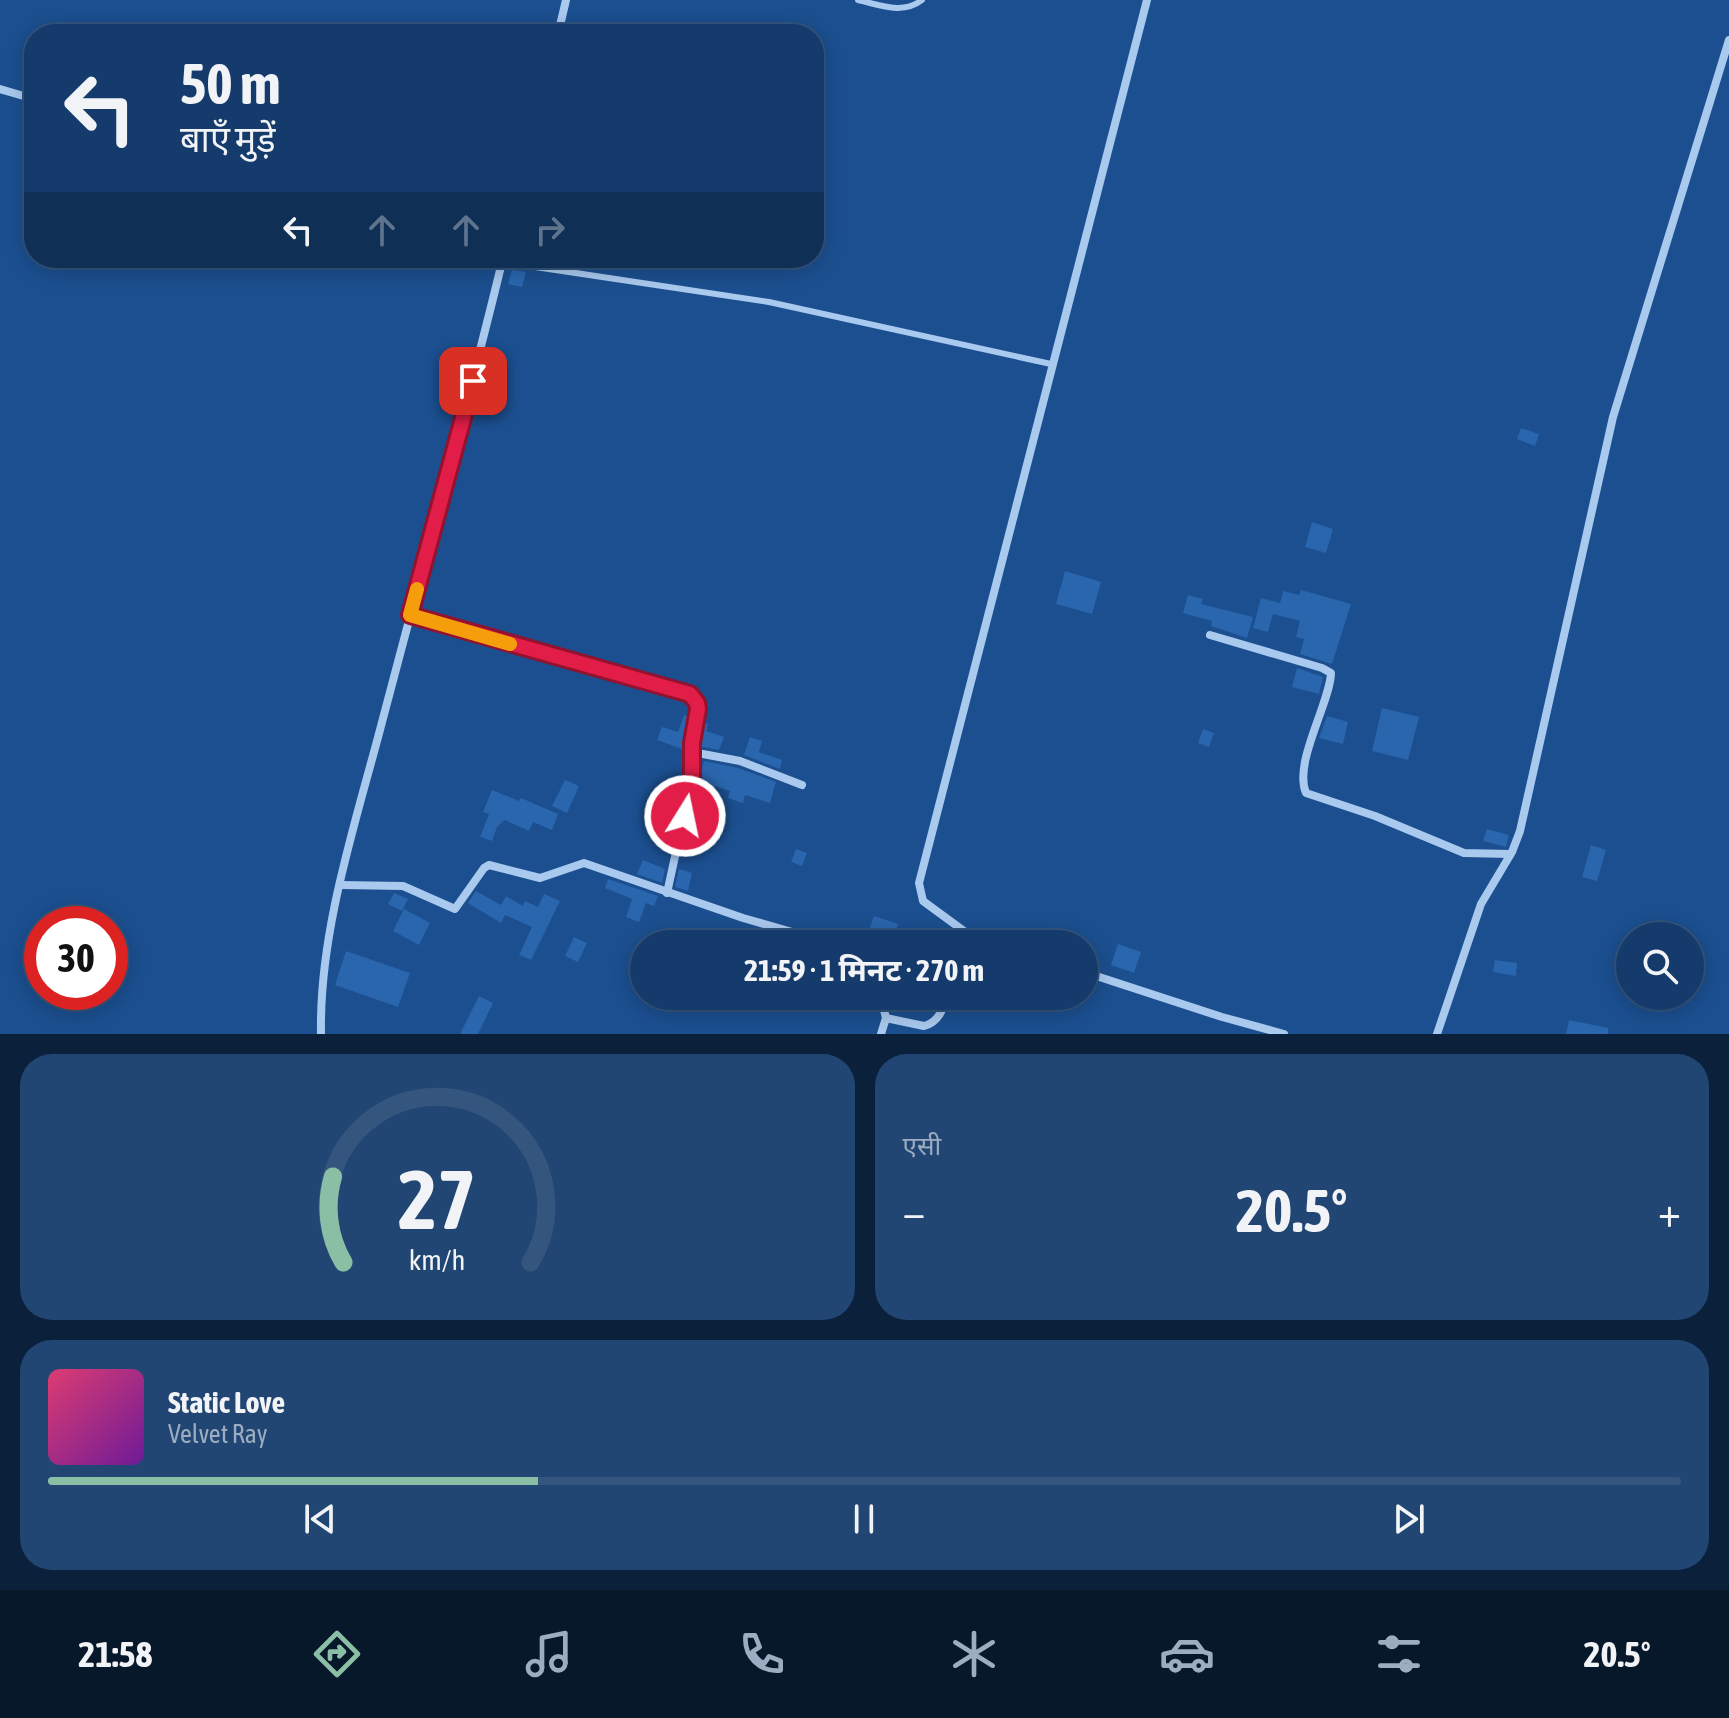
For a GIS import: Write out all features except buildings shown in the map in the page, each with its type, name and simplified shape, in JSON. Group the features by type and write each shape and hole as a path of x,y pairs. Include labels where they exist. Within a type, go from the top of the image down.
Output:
{"street":[{"path":"560,24 566,0"},
{"path":"963,930 923,901 919,883 1147,0"},
{"path":"1437,1034 1481,904 1520,831 1613,417 1729,40"},
{"path":"0,89 24,96"},
{"path":"321,1034 323,965 341,885 500,268"},
{"path":"410,615 690,694 698,709 690,792 667,893"},
{"path":"1210,635 1331,673 1312,733 1303,783 1306,793 1367,813 1464,853 1510,854"},
{"path":"692,752 747,763 802,785"},
{"path":"341,885 403,886 455,909 489,865 540,878 584,863 667,893 788,930"},
{"path":"1098,977 1284,1034"},
{"path":"881,1034 886,1018 884,1010"},
{"path":"886,1018 924,1026 930,1024 942,1010"}],"lane":[{"path":"858,0 891,8 910,8 922,0"},
{"path":"558,268 769,302 1051,364"}],"slow traffic":[{"path":"417,589 410,615 510,644"}],"route":[{"path":"473,381 410,615 690,694 698,709 692,743 692,779 685,816"}]}
